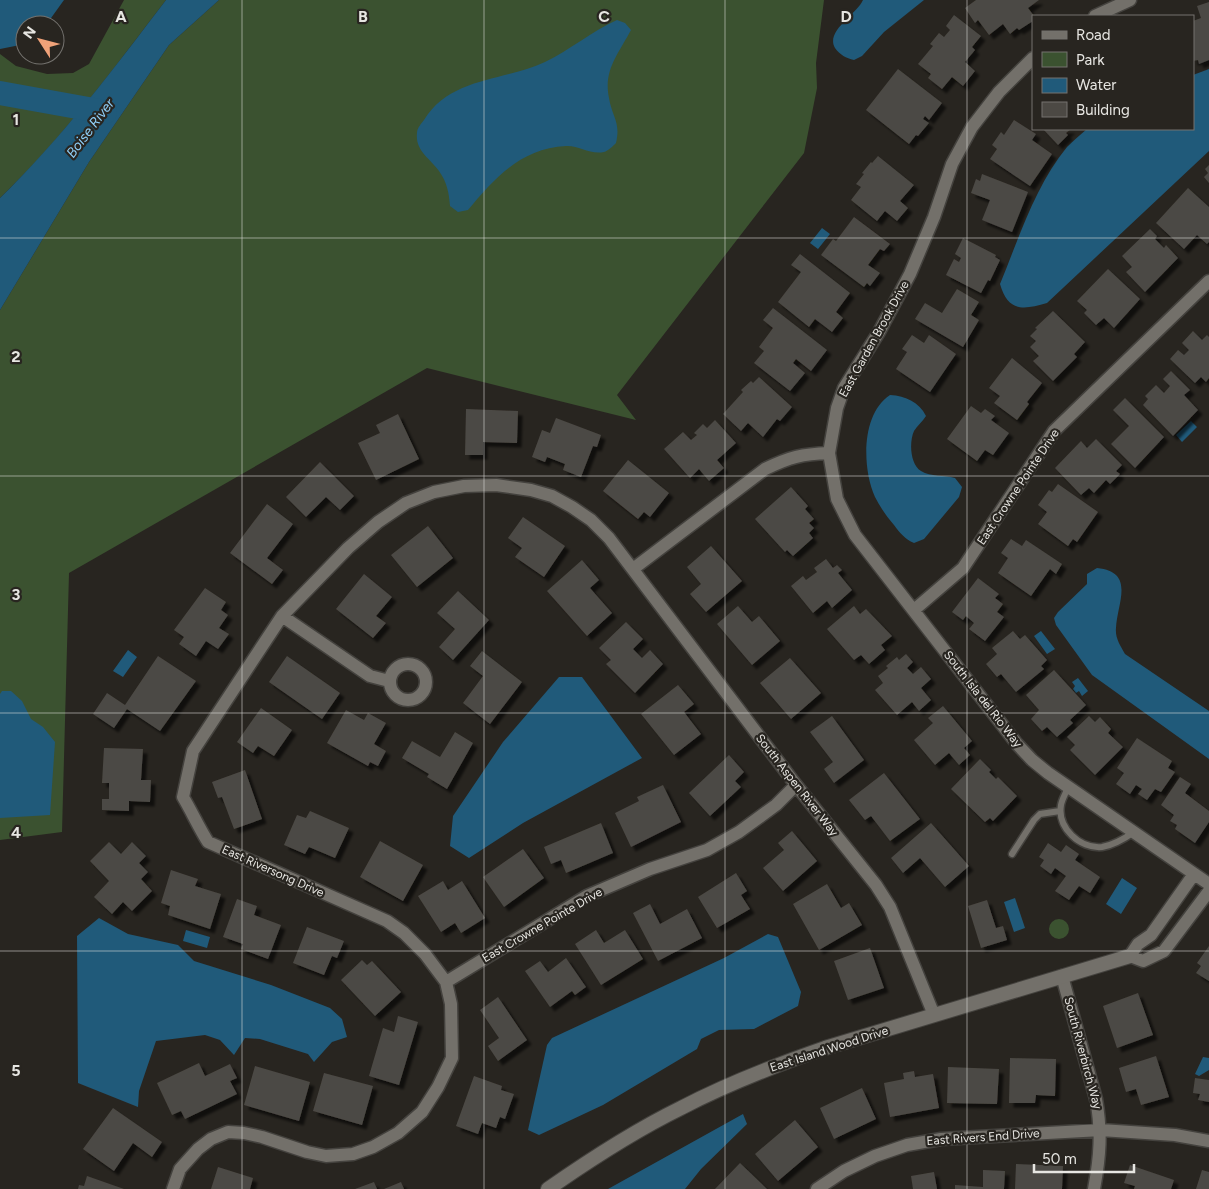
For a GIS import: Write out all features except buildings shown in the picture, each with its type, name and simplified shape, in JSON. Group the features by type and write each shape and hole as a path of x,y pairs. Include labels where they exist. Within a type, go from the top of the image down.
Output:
{"street":[{"path":"1097,15 1130,0"},
{"name":"East Garden Brook Drive","path":"829,453 837,408 844,388 879,332 910,274 934,217 952,164 972,127 993,99 1032,59"},
{"name":"East Crowne Pointe Drive","path":"914,610 963,568 1054,431 1209,281"},
{"path":"633,569 765,469 789,458 813,453 829,453"},
{"name":"South Isla del Rio Way","path":"829,453 837,499 855,534 1017,744 1032,760 1068,787 1209,884"},
{"name":"East Riversong Drive","path":"173,1189 180,1169 198,1149 211,1139 228,1132 244,1133 326,1156 353,1154 373,1147 398,1133 422,1112 438,1087 452,1058 451,1004 446,982 425,954 404,933 387,921 208,842 197,826 191,810 183,797 193,751 282,616 348,548 378,522 406,504 434,492 464,486 496,485 531,490 552,496 591,520 633,569"},
{"name":"South Aspen River Way","path":"633,569 796,785 876,884 890,907 934,1015"},
{"path":"282,616 370,676 389,681"},
{"name":"East Crowne Pointe Drive","path":"446,982 587,896 650,868 707,850 739,832 776,805 796,785"},
{"path":"1130,956 1138,944 1151,934 1194,874"},
{"name":"East Island Wood Drive","path":"548,1189 635,1132 728,1085 776,1065 825,1048 1130,956 1143,961 1164,951 1209,891"},
{"name":"South Riverbirch Way","path":"1062,976 1096,1099 1101,1130 1100,1158 1094,1189"},
{"name":"East Rivers End Drive","path":"817,1189 844,1170 874,1156 924,1141 1101,1130 1175,1135 1209,1141"}],"lane":[{"path":"1068,787 1060,811 1064,826 1079,841 1088,846 1100,847 1112,845 1134,832"},
{"path":"1012,854 1040,814 1060,811"}],"green space":[{"path":"124,0 166,0 66,127 45,152 0,198 0,54 16,66 47,74 73,73 89,64"},
{"path":"219,0 824,0 816,63 817,88 804,153 617,395 636,420 427,368 69,573 62,832 0,840 0,310 89,162 169,45"},
{"path":"1059,919 1066,922 1069,929 1066,936 1059,939 1052,936 1049,929 1052,922"}],"water":[{"path":"0,0 64,0 53,15 15,15 15,46 0,49"},
{"name":"Boise River","path":"166,0 219,0 169,45 89,162 0,310 0,198 66,127"},
{"path":"863,0 924,0 884,32 862,56 854,60 839,53 835,48 833,42 834,35"},
{"path":"617,20 625,23 631,30 613,62 608,79 610,105 617,125 616,143 609,150 599,153 566,146 535,152 510,167 488,187 468,210 458,212 450,206 444,179 421,150 417,139 418,128 435,106 448,95 463,88 545,62"},
{"path":"1209,69 1209,151 1047,303 1031,307 1018,307 1007,300 1000,284 1037,195 1067,147 1086,130 1194,130 1194,75"},
{"path":"822,228 830,234 818,249 810,243"},
{"path":"890,395 916,403 926,416 914,431 911,441 913,458 917,468 929,474 955,478 962,487 959,497 924,539 914,543 901,533 881,508 875,497 868,472 866,457 869,428 880,404"},
{"path":"1191,421 1197,427 1182,442 1176,435"},
{"path":"1097,568 1109,571 1117,576 1120,582 1122,590 1116,635 1125,654 1209,711 1209,759 1092,675 1056,625 1054,618 1058,612 1087,584 1087,574"},
{"path":"1041,631 1055,649 1047,654 1034,636"},
{"path":"128,650 137,657 123,677 113,671"},
{"path":"559,677 582,677 642,758 523,823 469,858 450,846 453,816 503,742"},
{"path":"1078,678 1088,691 1082,696 1079,691 1076,693 1073,689 1075,686 1072,682"},
{"path":"2,691 11,691 22,701 31,719 43,727 55,742 50,815 0,818 0,694"},
{"path":"1122,878 1137,888 1121,914 1106,904"},
{"path":"1015,898 1025,928 1014,932 1004,902"},
{"path":"99,918 128,934 178,945 194,961 271,985 330,1008 342,1019 347,1037 332,1042 314,1062 308,1054 260,1039 245,1038 234,1055 220,1040 205,1035 156,1041 139,1091 138,1107 78,1083 77,936"},
{"path":"186,930 210,937 207,948 183,941"},
{"path":"768,934 778,937 801,992 798,1006 754,1029 719,1030 701,1039 697,1049 603,1105 539,1135 528,1130 547,1045 552,1038 724,958"},
{"path":"1203,1057 1209,1058 1209,1070 1199,1076 1195,1074"},
{"path":"743,1114 747,1124 701,1169 685,1189 608,1189"}],"waterway":[{"name":"Boise River","path":"0,93 105,112"}]}
